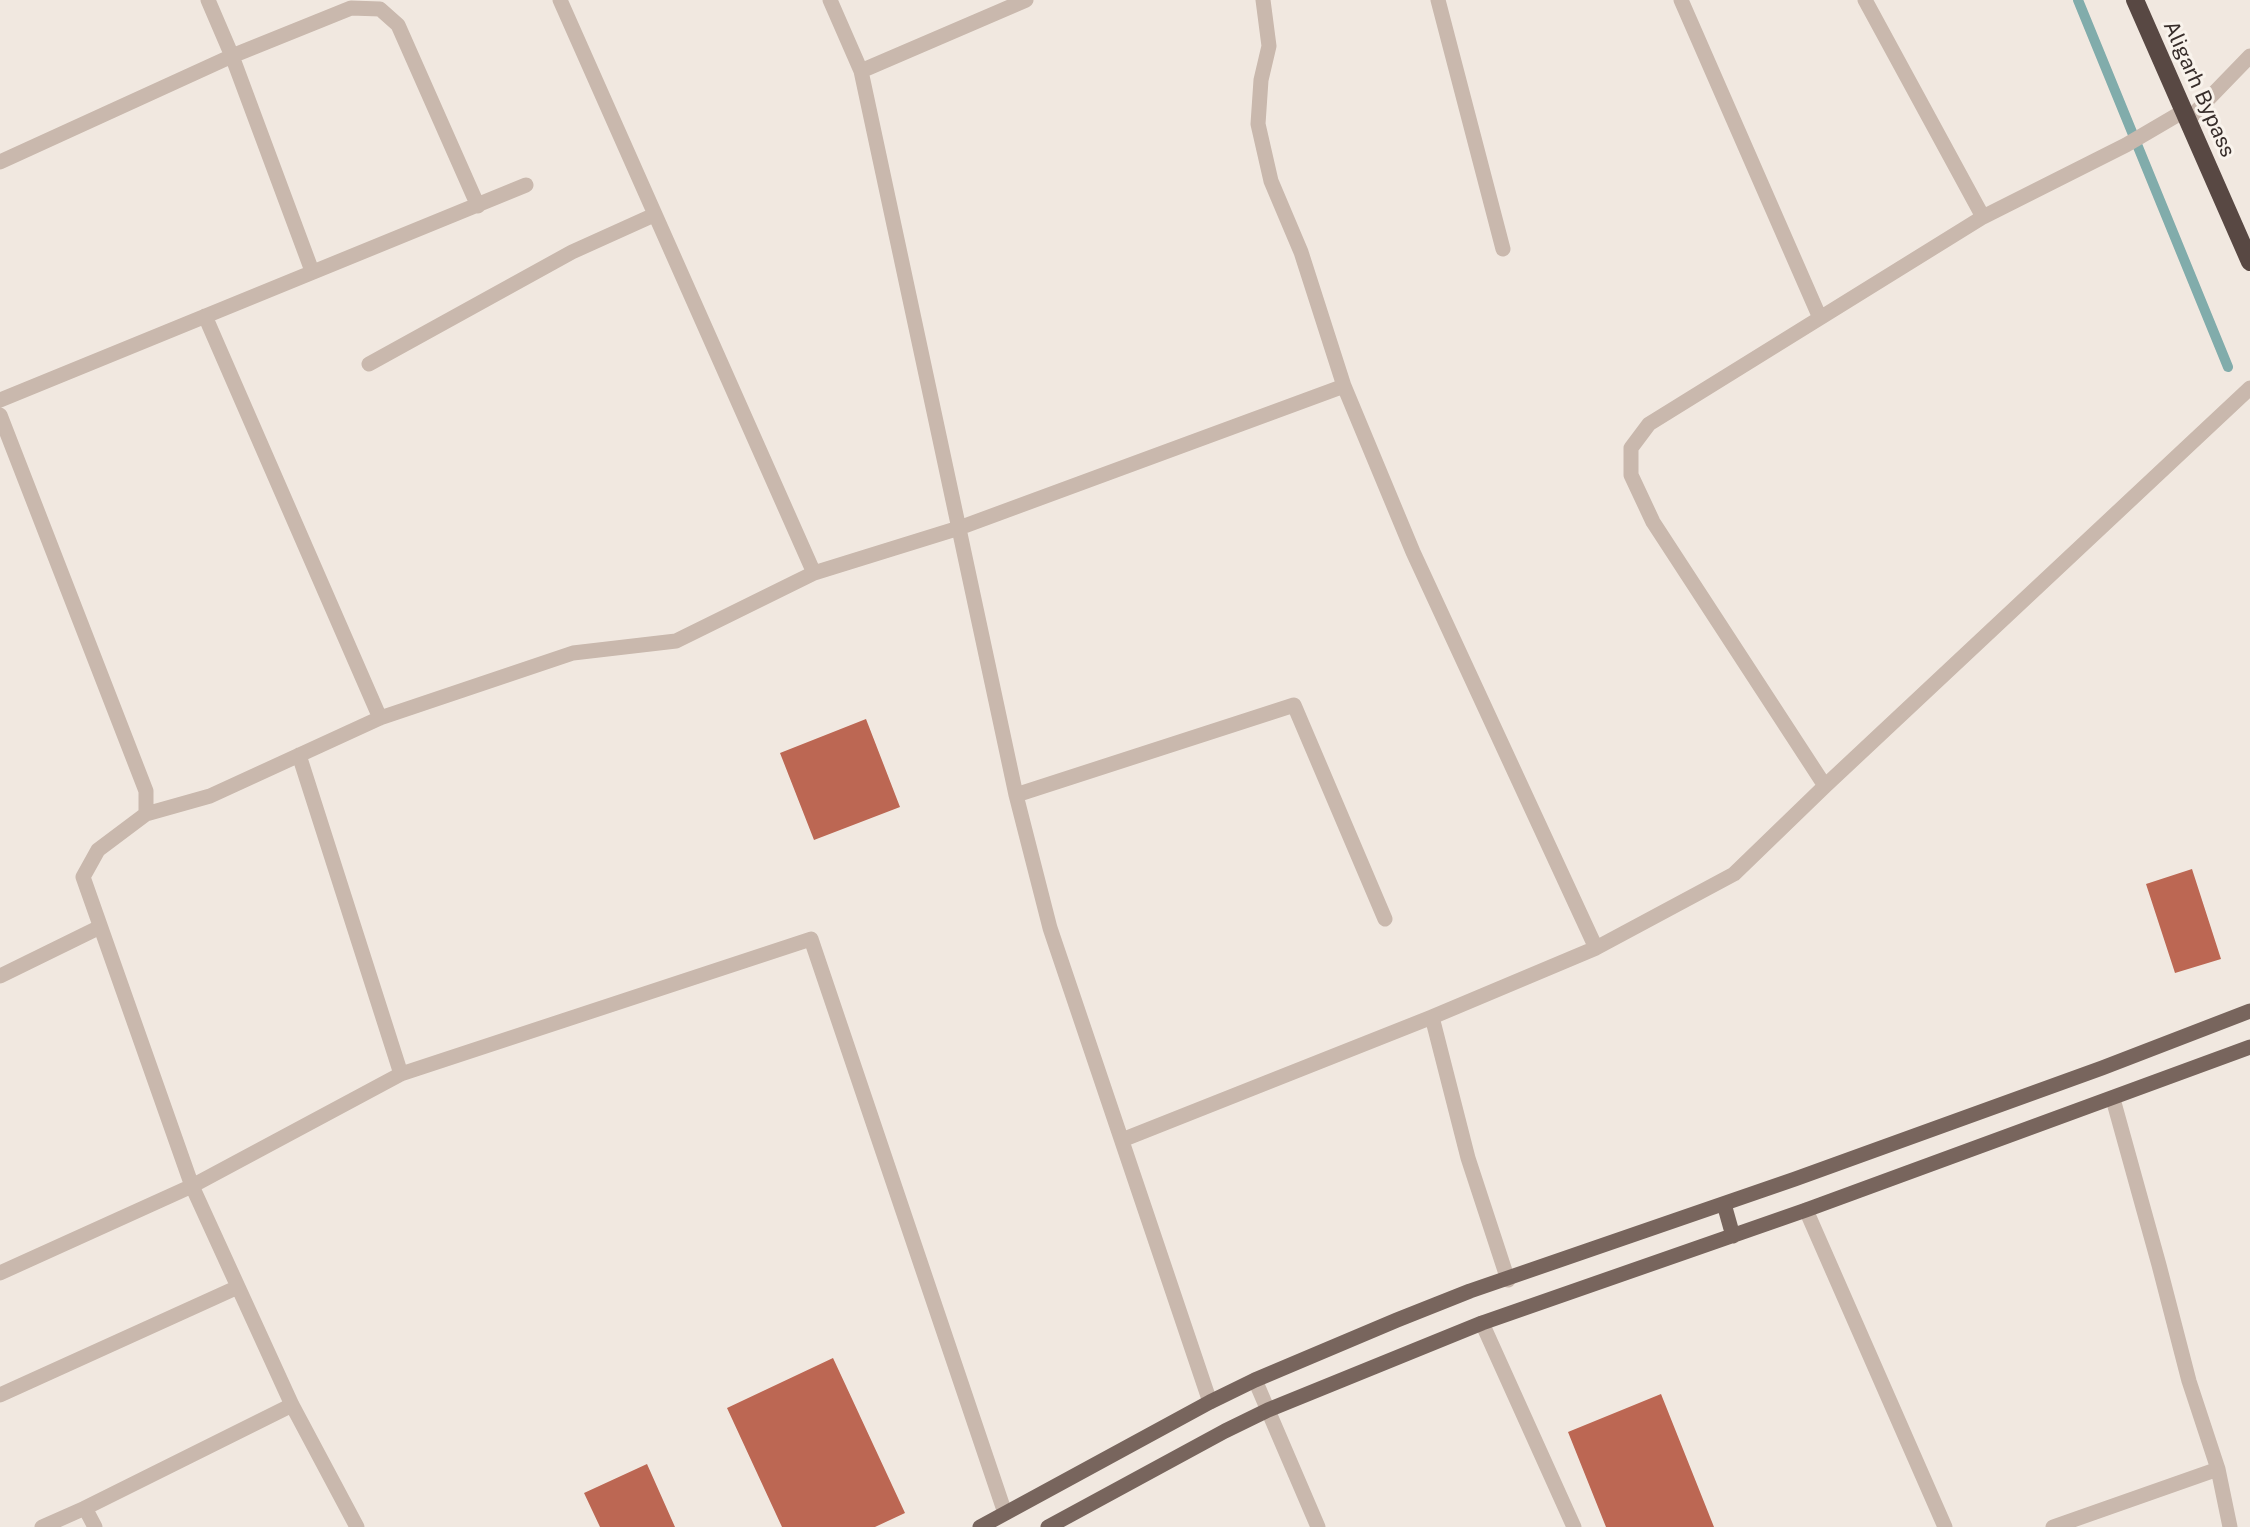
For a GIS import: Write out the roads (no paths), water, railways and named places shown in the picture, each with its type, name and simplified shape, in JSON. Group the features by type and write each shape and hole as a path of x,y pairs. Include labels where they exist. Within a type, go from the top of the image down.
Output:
{"highway":[{"name":"Aligarh Bypass","path":"2135,0 2250,262"}],"main road":[{"path":"980,1527 1210,1402 1255,1380 1470,1291 1508,1280 1724,1204 2102,1068 2250,1011"},
{"path":"1056,1525 1225,1431 1268,1410 1482,1323 1806,1210 2250,1047"},
{"path":"1724,1204 1733,1236"}],"street":[{"path":"208,0 232,56 312,272"},
{"path":"560,0 814,573"},
{"path":"830,0 861,72 1016,795 1050,928 1210,1402"},
{"path":"861,72 1026,0"},
{"path":"1263,0 1269,46 1261,80 1258,124 1271,181 1301,252 1344,386 1413,552 1596,948"},
{"path":"1438,0 1503,249"},
{"path":"1681,0 1820,318"},
{"path":"1865,0 1983,217"},
{"path":"0,162 232,56 351,8 380,9 398,25 478,206"},
{"path":"1825,786 1653,522 1631,475 1630,448 1649,424 1983,217 2126,144 2161,123 2186,115 2250,56"},
{"path":"0,400 526,185"},
{"path":"369,364 572,252 654,215"},
{"path":"205,316 380,718"},
{"path":"357,1527 292,1405 192,1186 83,877 98,850 146,814 210,796 380,718 573,653 676,641 814,573 959,528 1344,386"},
{"path":"1122,1140 1432,1017 1596,948 1734,874 2250,388"},
{"path":"0,415 146,791 146,814"},
{"path":"1016,795 1294,705 1385,919"},
{"path":"299,755 401,1074"},
{"path":"0,976 100,927"},
{"path":"0,1273 192,1186 401,1074 811,939 1005,1513"},
{"path":"1432,1017 1468,1158 1508,1280"},
{"path":"2113,1099 2189,1381 2218,1469 2230,1527"},
{"path":"1806,1210 1945,1527"},
{"path":"0,1395 238,1287"},
{"path":"1482,1323 1574,1527"},
{"path":"1255,1380 1318,1527"},
{"path":"42,1527 292,1405"},
{"path":"2053,1527 2218,1469"},
{"path":"85,1508 95,1527"}],"waterway":[{"path":"2078,0 2228,367"}]}
